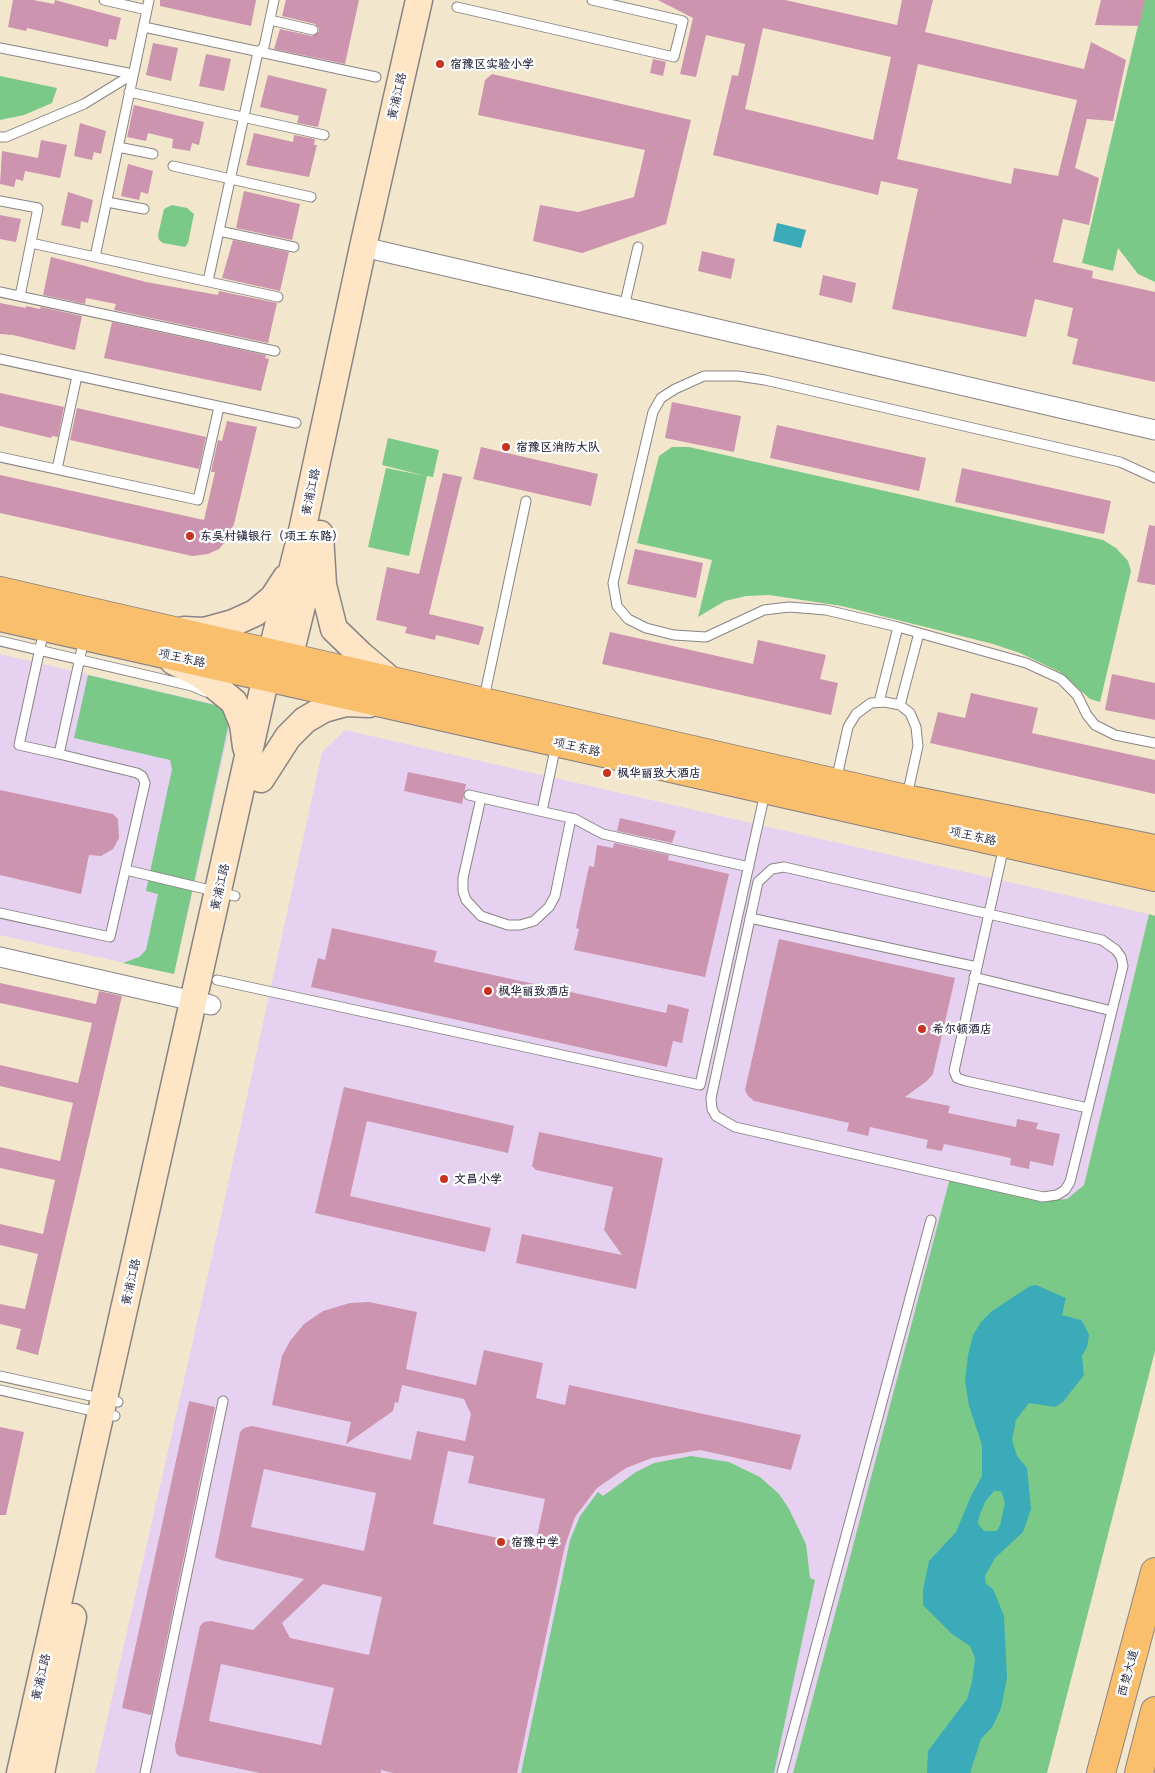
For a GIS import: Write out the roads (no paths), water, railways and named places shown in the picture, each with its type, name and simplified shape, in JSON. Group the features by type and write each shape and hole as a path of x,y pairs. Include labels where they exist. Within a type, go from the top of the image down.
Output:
{"main road":[{"name":"项王东路","path":"0,592 160,641 903,810 1155,849"},
{"name":"项王东路","path":"0,617 42,638 82,648 160,641"},
{"name":"项王东路","path":"559,732 766,790 833,794"},
{"name":"项王东路","path":"903,810 1004,843 1155,877"},
{"name":"西楚大道","path":"1101,1773 1155,1572"},
{"path":"1139,1773 1155,1711"}],"street":[{"name":"黄浦江路","path":"20,1773 110,1407 277,668 311,532 371,249 419,0"},
{"name":"黄浦江路","path":"371,249 446,4"},
{"path":"371,249 1155,430"},
{"path":"160,641 233,623 255,613 273,598 311,532"},
{"path":"253,777 288,736 305,720 324,709 390,694 361,655 334,629 311,532"},
{"path":"160,641 234,702 243,724 253,777"},
{"name":"黄浦江路","path":"202,1003 216,980 227,894"},
{"path":"0,957 202,1003"},
{"name":"黄浦江路","path":"41,1773 110,1407"}],"lane":[{"path":"104,0 147,10"},
{"path":"95,256 150,0"},
{"path":"208,281 258,52 264,47 274,0"},
{"path":"446,4 674,57 683,21 592,0"},
{"path":"270,20 313,30"},
{"path":"144,27 376,77"},
{"path":"0,48 133,74"},
{"path":"0,137 6,137 84,104 133,74"},
{"path":"129,92 324,135"},
{"path":"118,146 153,154"},
{"path":"173,166 311,197"},
{"path":"0,200 38,208 20,296"},
{"path":"107,202 144,209"},
{"path":"219,231 294,247"},
{"path":"31,243 278,296"},
{"path":"624,307 638,246"},
{"path":"0,292 275,351"},
{"path":"0,359 296,423"},
{"path":"57,469 77,376"},
{"path":"1155,478 1120,462 765,380 738,376 704,376 675,389 661,398 653,412 613,583 617,606 628,619 646,628 674,635 706,637 764,610 789,607 826,610 898,627 1026,663 1061,679 1077,696 1087,715 1096,725 1115,735 1155,743"},
{"path":"0,457 198,500 219,407"},
{"path":"481,714 526,501"},
{"path":"879,702 898,627"},
{"path":"900,705 919,633"},
{"path":"0,641 42,638 19,745 142,776 145,783 110,938 0,913"},
{"path":"59,754 82,648 192,686 212,695 232,709"},
{"path":"833,794 848,727 856,714 871,703 879,702 900,705 910,714 913,720 918,746 903,810"},
{"path":"542,811 559,732"},
{"path":"216,980 700,1086 766,790"},
{"path":"469,795 572,818 603,834 749,867"},
{"path":"482,798 463,878 463,891 466,900 481,916 508,925 520,925 534,921 549,907 555,896 572,818"},
{"path":"1004,843 954,1071 957,1078 1088,1108"},
{"path":"784,867 989,912 1102,940 1110,944 1121,957 1123,966 1070,1182 1065,1190 1057,1195 1043,1197 735,1127 716,1116 712,1109 711,1098 750,918 758,882 772,869 784,867"},
{"path":"126,870 227,894"},
{"path":"750,918 977,967"},
{"path":"974,977 1112,1011"},
{"path":"782,1773 931,1220"},
{"path":"0,1376 110,1407"},
{"path":"0,1390 110,1407"},
{"path":"145,1773 223,1401"}],"water":[{"path":"777,223 806,230 801,248 773,241"},
{"path":"1036,1285 1066,1298 1062,1315 1081,1320 1085,1326 1089,1335 1087,1347 1082,1356 1084,1375 1063,1402 1055,1407 1029,1403 1016,1420 1012,1440 1017,1456 1027,1468 1031,1509 1023,1532 995,1558 985,1576 986,1584 993,1589 1004,1616 1007,1678 1001,1708 993,1726 981,1739 970,1773 927,1773 928,1751 967,1699 972,1682 975,1658 970,1646 952,1634 923,1605 923,1590 929,1561 956,1532 971,1496 982,1476 982,1445 969,1406 965,1381 968,1355 973,1335 981,1322 992,1311 1030,1286","holes":["994,1491 1001,1491 1005,1503 1000,1525 997,1531 984,1531 978,1524 985,1502"]}],"place":[{"name":"宿豫区实验小学","path":"440,64"},
{"name":"宿豫区消防大队","path":"506,447"},
{"name":"东吴村镇银行（项王东路）","path":"190,536"},
{"name":"枫华丽致大酒店","path":"607,773"},
{"name":"枫华丽致酒店","path":"488,991"},
{"name":"希尔顿酒店","path":"922,1029"},
{"name":"文昌小学","path":"444,1179"},
{"name":"宿豫中学","path":"501,1542"}]}
